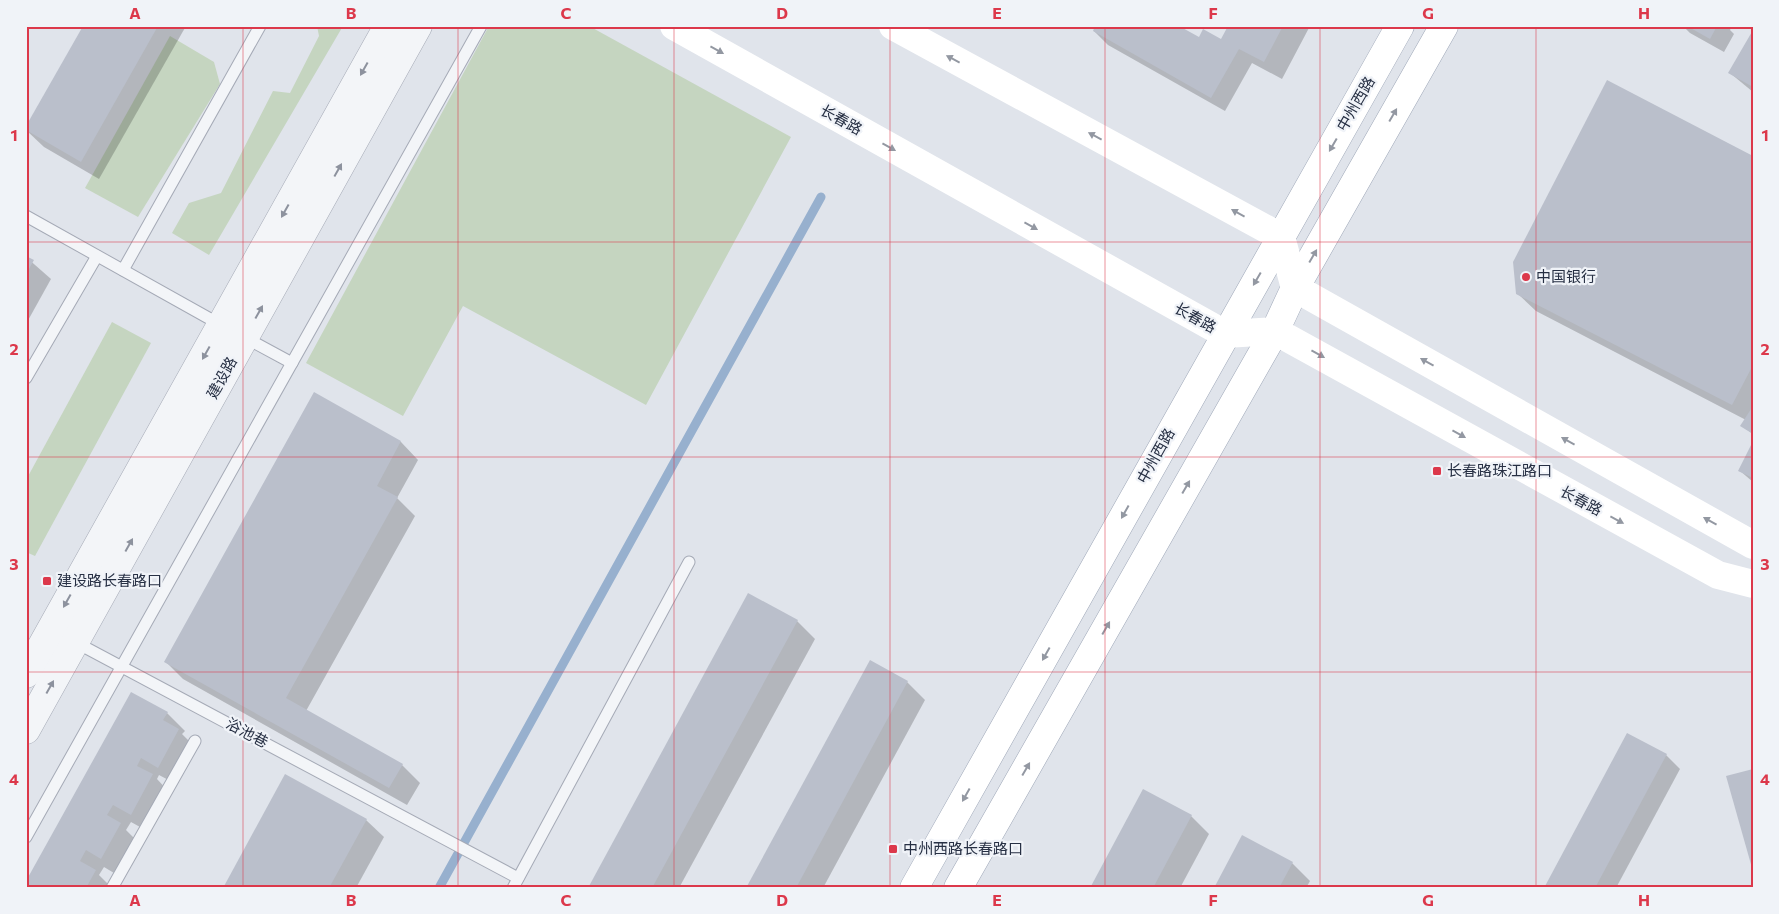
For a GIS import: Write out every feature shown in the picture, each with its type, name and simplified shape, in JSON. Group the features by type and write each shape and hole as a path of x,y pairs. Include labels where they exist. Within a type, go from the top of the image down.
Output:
{"main road":[{"name":"长春路","path":"674,26 1225,334 1275,331 1718,575 1753,584"},
{"path":"893,26 1281,237 1295,288 1753,544"},
{"name":"中州西路","path":"914,888 1400,26"},
{"path":"958,888 1275,331 1295,288 1444,26"}],"street":[{"name":"建设路","path":"26,730 75,642 388,26"},
{"name":"建设路","path":"26,674 418,26"}],"lane":[{"path":"123,270 260,26"},
{"path":"26,836 481,26"},
{"path":"26,216 292,363"},
{"path":"26,378 98,256"},
{"path":"516,883 689,562"},
{"name":"浴池巷","path":"75,642 493,863 516,883"},
{"path":"112,888 195,741"}],"green space":[{"path":"317,26 343,26 209,255 172,233 189,203 221,193 273,91 290,93 319,36"},
{"path":"489,26 589,26 791,137 646,405 463,306 403,416 306,363"},
{"path":"170,36 214,62 220,84 138,217 85,188"},
{"path":"112,322 151,343 35,556 26,552 26,480"}],"building":[{"path":"83,26 158,26 81,162 26,130 26,126"},
{"path":"1095,26 1179,26 1199,37 1203,29 1221,39 1228,26 1283,26 1264,62 1239,49 1211,98 1093,31"},
{"path":"1687,26 1717,26 1710,39"},
{"path":"1753,30 1753,87 1728,73"},
{"path":"1607,80 1753,156 1753,365 1732,405 1516,294 1513,262"},
{"path":"26,256 34,260 26,274"},
{"path":"314,392 401,441 377,486 398,497 286,698 403,764 389,788 164,662"},
{"path":"1753,406 1753,434 1740,426"},
{"path":"1753,441 1753,478 1738,471"},
{"path":"748,593 798,620 652,888 588,888"},
{"path":"870,660 908,681 796,888 746,888"},
{"path":"131,692 168,712 163,720 179,729 158,768 141,758 137,766 153,774 131,815 113,805 107,815 121,823 101,859 86,850 80,861 96,870 86,888 26,888 26,881"},
{"path":"1627,733 1667,754 1595,888 1544,888"},
{"path":"1753,769 1753,868 1752,868 1726,776"},
{"path":"285,774 367,819 329,888 223,888"},
{"path":"1143,789 1192,815 1153,888 1090,888"},
{"path":"1242,835 1293,862 1279,888 1214,888"}],"waterway":[{"path":"439,888 821,197"}],"place":[{"name":"中国银行","path":"1526,277"},
{"name":"长春路珠江路口","path":"1437,471"},
{"name":"建设路长春路口","path":"47,581"},
{"name":"中州西路长春路口","path":"893,849"}]}
